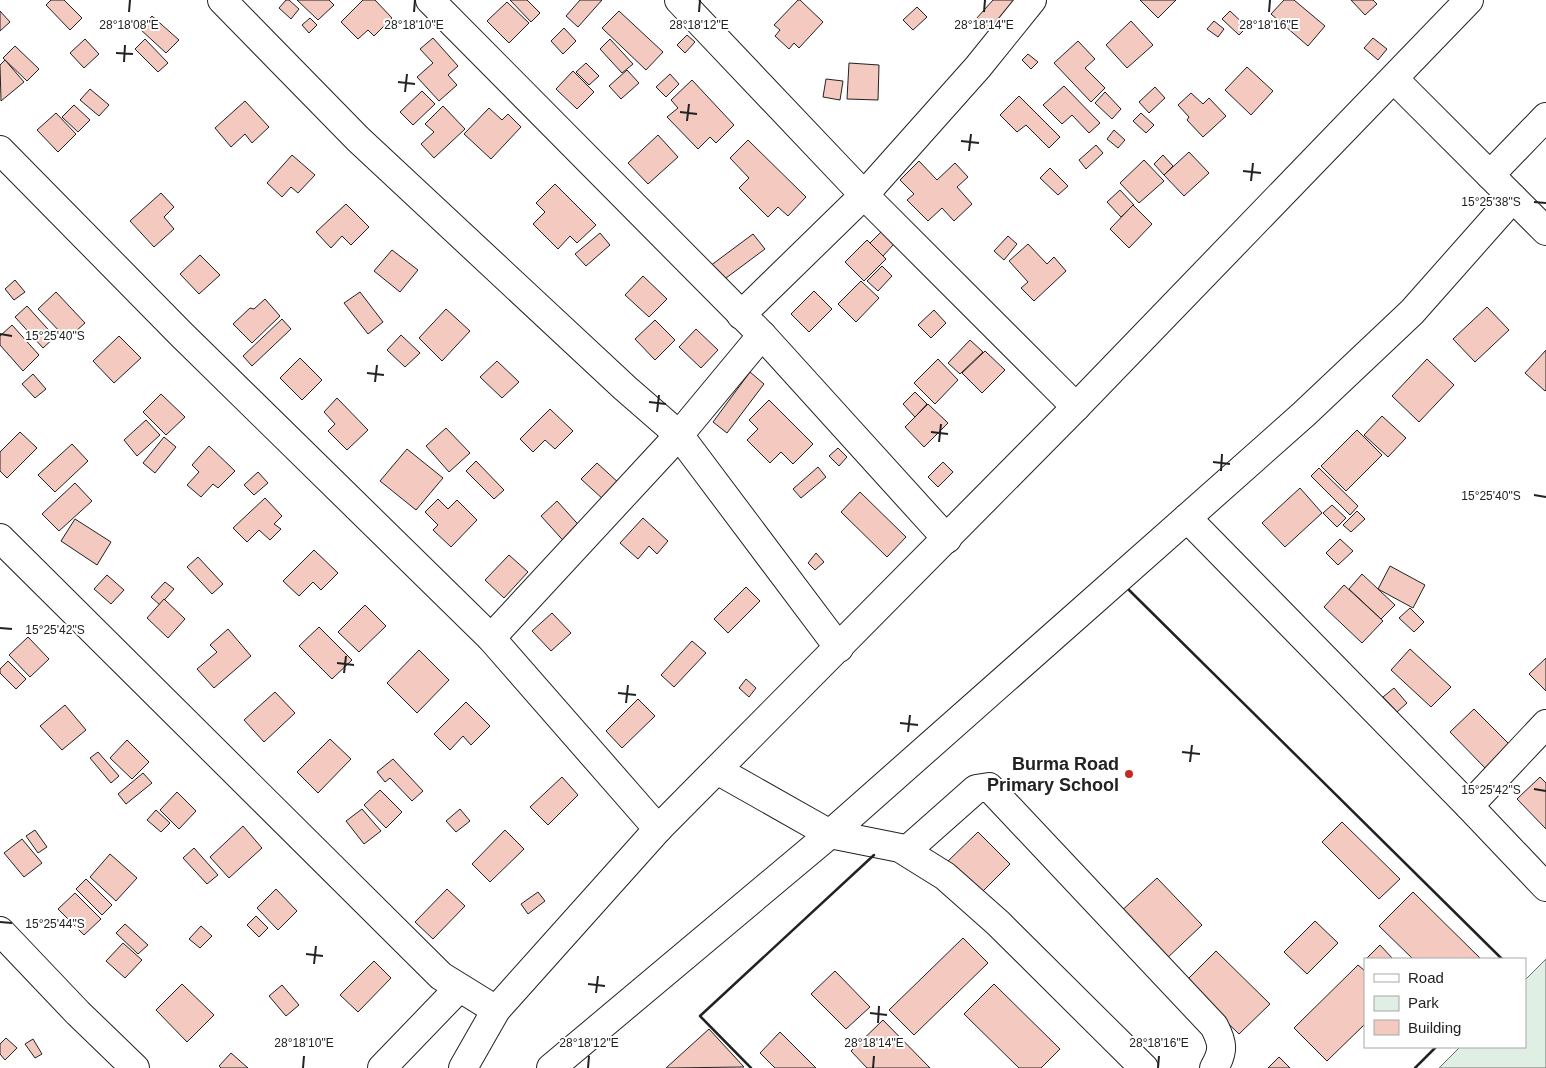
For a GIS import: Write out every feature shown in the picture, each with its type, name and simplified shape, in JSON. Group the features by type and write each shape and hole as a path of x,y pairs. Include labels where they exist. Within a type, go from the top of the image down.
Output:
{"street":[{"path":"222,0 358,139 625,388 679,435 838,648"},
{"path":"430,0 762,335 947,539"},
{"path":"679,0 864,195 1076,407"},
{"path":"741,315 864,195 978,68 1032,0"},
{"path":"463,1068 496,1010 658,829 947,539 1394,80 1469,0"},
{"path":"1394,80 1546,231"},
{"path":"1490,175 1546,118"},
{"path":"0,150 180,334 491,638 658,829"},
{"path":"551,1068 830,834 1304,414 1412,312 1513,198"},
{"path":"491,638 679,435 762,335"},
{"path":"1187,518 1546,887"},
{"path":"0,538 441,976 496,1010"},
{"path":"1469,806 1546,724"},
{"path":"717,770 830,834 906,851 945,876 998,923 1144,1068"},
{"path":"906,851 976,789 989,787 1214,1026 1221,1040 1221,1056 1214,1068"},
{"path":"0,931 78,1013 135,1068"},
{"path":"382,1068 458,988"}],"green space":[{"path":"1546,959 1546,1068 1439,1068 1459,1048 1526,1048 1526,979"}],"building":[{"path":"51,0 64,0 82,18 70,30 46,5"},
{"path":"286,0 289,0 299,9 291,19 279,8"},
{"path":"297,0 329,0 334,5 318,20"},
{"path":"363,0 375,0 392,18 374,36 368,30 358,39 341,22"},
{"path":"510,0 527,0 540,13 531,22"},
{"path":"580,0 602,0 578,27 566,16"},
{"path":"798,0 823,22 799,48 794,43 789,49 775,36 780,30 774,25"},
{"path":"993,0 1016,0 989,31 976,19"},
{"path":"1140,0 1176,0 1158,18"},
{"path":"1284,0 1294,0 1325,26 1308,46 1271,14"},
{"path":"1351,0 1373,0 1377,4 1365,15"},
{"path":"507,2 529,23 509,43 487,21"},
{"path":"917,7 927,17 913,30 903,20"},
{"path":"0,11 10,22 0,31"},
{"path":"619,11 663,52 646,70 602,28"},
{"path":"1230,11 1247,27 1239,35 1222,19"},
{"path":"152,16 179,40 166,53 140,29"},
{"path":"310,18 317,25 309,33 302,25"},
{"path":"1131,21 1153,45 1127,68 1106,45"},
{"path":"1214,21 1224,29 1218,37 1207,29"},
{"path":"564,28 576,41 563,54 551,41"},
{"path":"687,35 695,42 685,53 677,45"},
{"path":"433,38 458,66 448,75 457,85 439,101 417,77 433,63 420,49"},
{"path":"1373,38 1387,49 1378,60 1364,48"},
{"path":"85,39 99,54 84,68 70,53"},
{"path":"145,39 168,63 158,72 135,49"},
{"path":"610,39 633,64 622,73 600,49"},
{"path":"1078,41 1095,59 1085,68 1105,88 1091,102 1054,63"},
{"path":"15,46 39,69 27,81 3,58"},
{"path":"1028,54 1038,62 1031,69 1022,60"},
{"path":"5,60 24,82 1,101 0,65"},
{"path":"586,63 599,76 589,85 576,72"},
{"path":"849,63 879,65 878,100 847,99"},
{"path":"1247,67 1273,91 1251,115 1225,90"},
{"path":"627,70 639,83 621,99 609,86"},
{"path":"573,71 594,92 577,109 556,89"},
{"path":"670,74 679,84 666,97 656,87"},
{"path":"826,79 843,81 840,100 823,97"},
{"path":"692,80 734,125 716,143 710,137 698,149 667,117 678,108 671,100"},
{"path":"1064,86 1100,123 1089,133 1072,115 1062,124 1043,105"},
{"path":"1155,87 1165,98 1149,113 1139,102"},
{"path":"90,89 109,105 99,116 80,100"},
{"path":"422,91 435,104 413,125 400,112"},
{"path":"1105,92 1121,109 1112,119 1095,103"},
{"path":"1191,93 1203,104 1209,98 1226,116 1203,137 1187,120 1189,117 1178,105"},
{"path":"1019,96 1060,137 1049,148 1026,125 1017,132 1000,115"},
{"path":"245,101 269,127 252,143 245,134 231,147 215,128"},
{"path":"74,105 90,120 78,132 62,117"},
{"path":"443,106 465,129 434,158 421,144 434,132 425,124"},
{"path":"489,108 502,120 508,114 521,127 491,159 464,134"},
{"path":"56,113 76,134 58,152 37,130"},
{"path":"1141,113 1154,125 1146,133 1133,121"},
{"path":"1114,130 1125,140 1118,148 1107,139"},
{"path":"658,135 678,157 648,184 628,163"},
{"path":"748,140 806,197 788,216 778,207 768,217 739,188 749,178 730,158"},
{"path":"1096,145 1103,153 1086,169 1079,160"},
{"path":"1189,152 1209,173 1184,196 1164,175"},
{"path":"292,155 315,175 298,193 291,187 282,197 267,183"},
{"path":"1163,155 1173,166 1164,175 1154,164"},
{"path":"1144,160 1164,181 1139,203 1120,183"},
{"path":"919,161 937,180 955,163 968,177 957,187 972,204 954,221 942,208 928,221 907,200 914,194 900,180"},
{"path":"1050,168 1068,186 1058,195 1040,178"},
{"path":"555,184 596,225 577,243 570,236 558,249 533,224 545,212 536,203"},
{"path":"1120,190 1134,205 1121,217 1107,202"},
{"path":"161,193 174,207 164,217 174,229 154,247 130,221"},
{"path":"346,204 369,227 351,245 342,236 331,248 316,232"},
{"path":"1133,205 1152,224 1129,248 1110,229"},
{"path":"881,232 894,244 883,256 870,243"},
{"path":"600,233 610,245 586,266 575,254"},
{"path":"753,234 765,249 722,281 710,266"},
{"path":"1008,236 1017,244 1004,260 994,251"},
{"path":"867,240 886,259 864,281 845,262"},
{"path":"1028,244 1047,264 1054,257 1066,271 1034,301 1021,288 1028,282 1009,261"},
{"path":"392,250 418,270 400,292 374,271"},
{"path":"200,255 220,275 199,294 180,274"},
{"path":"882,266 892,276 878,291 867,281"},
{"path":"643,276 667,299 649,317 625,295"},
{"path":"15,280 25,292 14,300 5,289"},
{"path":"861,281 879,298 856,322 838,304"},
{"path":"814,291 832,309 809,332 791,314"},
{"path":"56,292 85,323 67,339 38,309"},
{"path":"360,292 383,322 368,334 344,303"},
{"path":"265,299 280,316 252,343 233,324 250,308 254,309"},
{"path":"27,306 55,337 43,348 15,317"},
{"path":"1487,307 1509,330 1475,362 1453,339"},
{"path":"446,309 470,331 442,361 419,338"},
{"path":"934,310 946,323 931,338 918,325"},
{"path":"282,319 291,329 252,366 243,356"},
{"path":"655,320 675,340 655,360 635,339"},
{"path":"12,325 39,355 23,371 0,345 0,336"},
{"path":"696,329 718,350 701,368 679,347"},
{"path":"401,335 420,353 405,367 387,350"},
{"path":"119,336 141,358 114,383 93,361"},
{"path":"970,340 983,352 960,374 948,363"},
{"path":"1546,350 1546,390 1545,391 1525,373"},
{"path":"985,351 1005,370 982,393 962,373"},
{"path":"300,358 322,380 302,400 280,378"},
{"path":"938,359 958,380 935,404 914,383"},
{"path":"1427,359 1454,385 1419,422 1392,396"},
{"path":"497,361 519,382 502,398 480,377"},
{"path":"750,372 764,384 727,433 713,422"},
{"path":"33,374 46,389 35,398 22,384"},
{"path":"915,392 927,404 915,417 903,404"},
{"path":"161,394 185,417 166,435 143,412"},
{"path":"337,398 368,430 347,450 328,431 335,424 324,412"},
{"path":"769,400 813,444 793,464 781,452 770,463 747,440 758,429 749,420"},
{"path":"928,404 948,423 924,447 905,427"},
{"path":"550,409 573,431 555,449 545,440 533,452 520,439"},
{"path":"1382,416 1406,438 1388,457 1364,435"},
{"path":"146,420 160,435 137,456 124,440"},
{"path":"446,428 470,453 449,472 426,446"},
{"path":"1357,430 1382,455 1346,491 1321,466"},
{"path":"20,432 37,448 7,478 0,471 0,452"},
{"path":"164,437 176,447 155,473 143,463"},
{"path":"72,444 88,461 55,492 38,475"},
{"path":"209,446 235,471 218,488 213,484 201,497 187,485 199,472 192,465"},
{"path":"838,448 847,457 839,466 829,456"},
{"path":"407,449 443,478 416,510 380,481"},
{"path":"476,461 504,490 494,499 466,471"},
{"path":"943,462 953,472 938,487 928,477"},
{"path":"597,463 620,484 604,500 581,479"},
{"path":"818,467 826,477 801,498 793,489"},
{"path":"1319,468 1358,506 1350,515 1311,476"},
{"path":"258,472 268,483 254,495 244,485"},
{"path":"75,483 92,501 59,531 42,514"},
{"path":"1300,488 1322,513 1285,547 1262,523"},
{"path":"860,492 906,537 887,557 841,512"},
{"path":"265,498 282,516 274,524 281,529 270,540 259,530 247,542 233,528"},
{"path":"438,499 448,509 457,500 477,520 451,547 433,530 438,525 425,512"},
{"path":"557,501 585,532 569,547 541,516"},
{"path":"1332,505 1346,518 1337,527 1323,513"},
{"path":"1357,511 1365,519 1351,532 1343,525"},
{"path":"643,518 668,541 657,554 649,546 638,559 620,543"},
{"path":"75,519 111,542 97,565 61,541"},
{"path":"1340,539 1353,551 1338,565 1326,553"},
{"path":"314,550 338,573 321,590 313,582 299,596 283,581"},
{"path":"816,553 824,562 815,570 808,563"},
{"path":"509,555 528,572 504,598 485,580"},
{"path":"198,557 223,584 212,594 187,567"},
{"path":"1390,566 1425,585 1413,608 1378,589"},
{"path":"1362,574 1395,605 1381,619 1349,589"},
{"path":"107,575 124,590 111,604 94,589"},
{"path":"165,582 174,589 160,605 151,597"},
{"path":"1344,585 1383,621 1362,643 1324,607"},
{"path":"746,587 760,601 728,633 714,619"},
{"path":"164,599 185,619 168,638 147,618"},
{"path":"365,605 386,626 359,652 338,632"},
{"path":"1410,608 1424,622 1414,632 1399,618"},
{"path":"552,613 571,633 551,651 532,631"},
{"path":"319,627 352,660 332,679 299,646"},
{"path":"228,629 251,656 214,688 197,669 217,652 210,645"},
{"path":"28,637 49,659 30,677 9,655"},
{"path":"692,641 706,653 674,687 661,675"},
{"path":"1410,649 1451,687 1431,707 1391,670"},
{"path":"419,650 449,680 417,713 387,683"},
{"path":"1546,658 1546,691 1529,674"},
{"path":"8,661 26,679 16,689 0,673 0,669"},
{"path":"746,679 756,688 749,697 739,688"},
{"path":"1394,688 1407,703 1397,712 1383,697"},
{"path":"275,692 295,713 264,742 244,720"},
{"path":"638,699 655,716 622,748 606,731"},
{"path":"466,702 490,726 471,745 463,736 450,750 434,734"},
{"path":"65,705 86,730 62,750 40,726"},
{"path":"1474,709 1510,745 1486,769 1450,732"},
{"path":"330,739 351,759 318,793 297,772"},
{"path":"127,740 149,762 132,779 110,758"},
{"path":"98,752 119,776 111,783 90,758"},
{"path":"393,759 423,791 412,801 390,778 385,782 377,772"},
{"path":"143,773 152,783 126,804 118,794"},
{"path":"562,777 578,795 548,825 530,807"},
{"path":"1540,777 1546,783 1546,829 1517,799"},
{"path":"380,790 402,812 386,828 364,805"},
{"path":"177,792 196,811 179,829 160,810"},
{"path":"362,809 381,831 364,844 346,821"},
{"path":"460,809 470,821 456,832 446,821"},
{"path":"156,810 170,823 161,832 147,820"},
{"path":"1342,822 1400,879 1379,899 1322,842"},
{"path":"243,826 262,848 229,878 210,857"},
{"path":"35,830 47,847 38,853 26,836"},
{"path":"505,830 524,849 490,882 472,864"},
{"path":"978,832 1010,864 979,895 946,863"},
{"path":"22,839 42,863 24,877 4,853"},
{"path":"194,848 218,875 207,884 183,858"},
{"path":"110,854 137,878 116,901 90,877"},
{"path":"1157,878 1202,925 1163,962 1117,915"},
{"path":"86,879 112,905 102,915 76,889"},
{"path":"276,889 297,911 278,930 257,908"},
{"path":"447,889 465,906 433,939 415,922"},
{"path":"538,892 545,901 528,914 521,904"},
{"path":"1413,892 1480,958 1412,958 1379,926"},
{"path":"75,893 101,919 84,935 58,909"},
{"path":"256,916 268,928 259,937 247,925"},
{"path":"1315,921 1338,943 1307,974 1284,952"},
{"path":"125,924 148,945 138,954 116,933"},
{"path":"201,926 212,936 200,948 189,939"},
{"path":"963,938 988,963 914,1035 889,1010"},
{"path":"123,943 142,960 125,978 106,961"},
{"path":"1380,945 1392,958 1367,958"},
{"path":"1216,951 1270,1004 1239,1034 1185,982"},
{"path":"374,961 391,978 358,1012 340,995"},
{"path":"1358,965 1364,970 1364,1025 1327,1061 1294,1028"},
{"path":"835,971 870,1007 846,1029 811,994"},
{"path":"182,984 214,1015 187,1042 156,1010"},
{"path":"994,984 1060,1049 1041,1068 1019,1068 964,1014"},
{"path":"282,985 299,1005 286,1016 269,996"},
{"path":"883,1020 930,1068 867,1068 851,1051"},
{"path":"709,1029 744,1067 666,1068"},
{"path":"780,1032 816,1068 775,1068 760,1053"},
{"path":"6,1038 17,1048 5,1060 0,1054 0,1044"},
{"path":"33,1039 42,1054 35,1058 25,1044"},
{"path":"231,1053 248,1068 221,1068 219,1066"},
{"path":"1279,1057 1290,1068 1268,1068"}],"wall":[{"path":"1129,590 1501,958"},
{"path":"751,1068 700,1016 874,855"},
{"path":"1415,1068 1435,1048"}],"place":[{"name":"Burma Road Primary School","path":"1129,774"}]}
